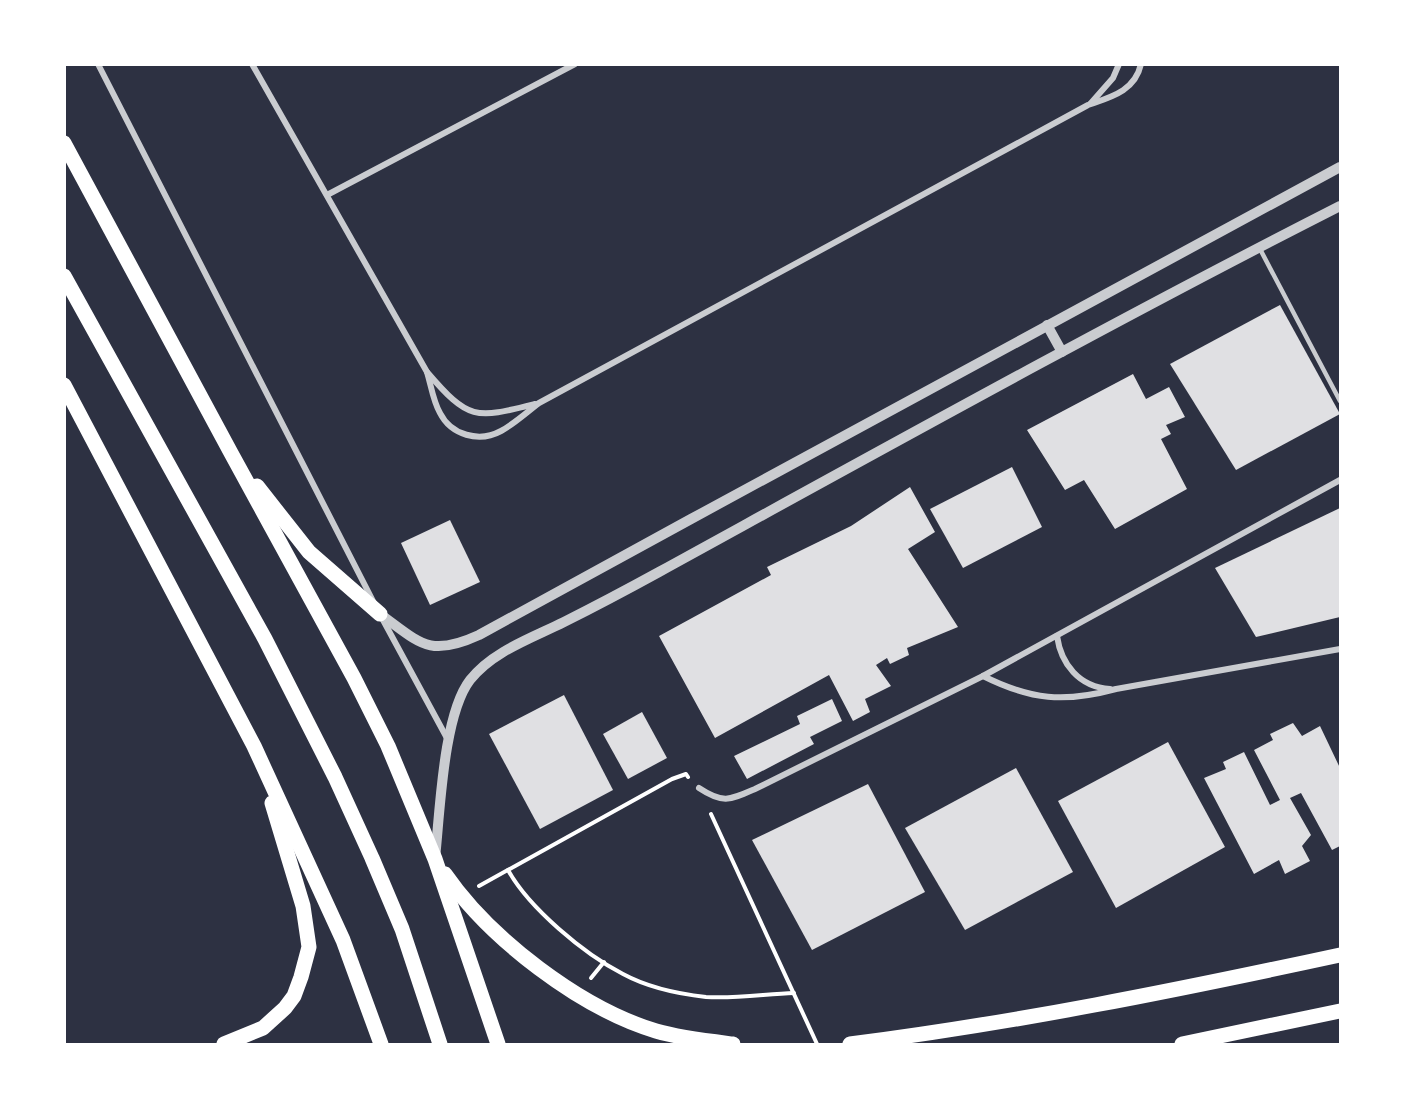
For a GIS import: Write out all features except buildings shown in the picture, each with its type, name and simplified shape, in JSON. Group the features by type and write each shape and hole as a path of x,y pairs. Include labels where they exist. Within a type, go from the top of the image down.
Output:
{"main road":[{"path":"64,142 354,678 388,746 435,859 498,1044"},
{"path":"64,276 265,639 335,777 402,929 440,1044"},
{"path":"64,385 254,746 343,940 381,1044"},
{"path":"231,453 309,552 380,614"},
{"path":"224,1044 263,1028 285,1008 294,996 302,977 309,947 303,906 254,746"},
{"path":"435,859 462,896 482,917 521,952 584,999 624,1020 658,1032 733,1044"},
{"path":"850,1044 1035,1017 1159,994 1341,955"},
{"path":"1182,1044 1341,1011"}],"street":[{"path":"98,64 380,614 449,741"},
{"path":"252,64 428,372 447,395 470,411 483,414 497,414 539,404"},
{"path":"327,195 575,64"},
{"path":"1088,105 1106,87 1119,64"},
{"path":"428,372 438,411 445,422 465,435 477,437 501,431 539,404 1088,105 1115,96 1127,89 1136,79 1141,64"},
{"path":"380,614 427,645 441,648 460,644 1341,168"},
{"path":"435,859 449,741 458,702 474,676 490,661 507,650 612,598 1062,352 1341,206"},
{"path":"1047,326 1062,352"},
{"path":"699,788 714,798 734,798 1058,636 1341,480"},
{"path":"1058,636 1059,648 1071,671 1092,685 1116,689"},
{"path":"983,675 1007,688 1034,696 1052,698 1089,696 1116,689 1341,649"}],"lane":[{"path":"1259,247 1341,400"}],"path":[{"path":"462,896 672,779 686,774 699,788 818,1044"},
{"path":"508,870 518,888 544,915 585,949 622,974 658,988 707,997 794,993"}]}
